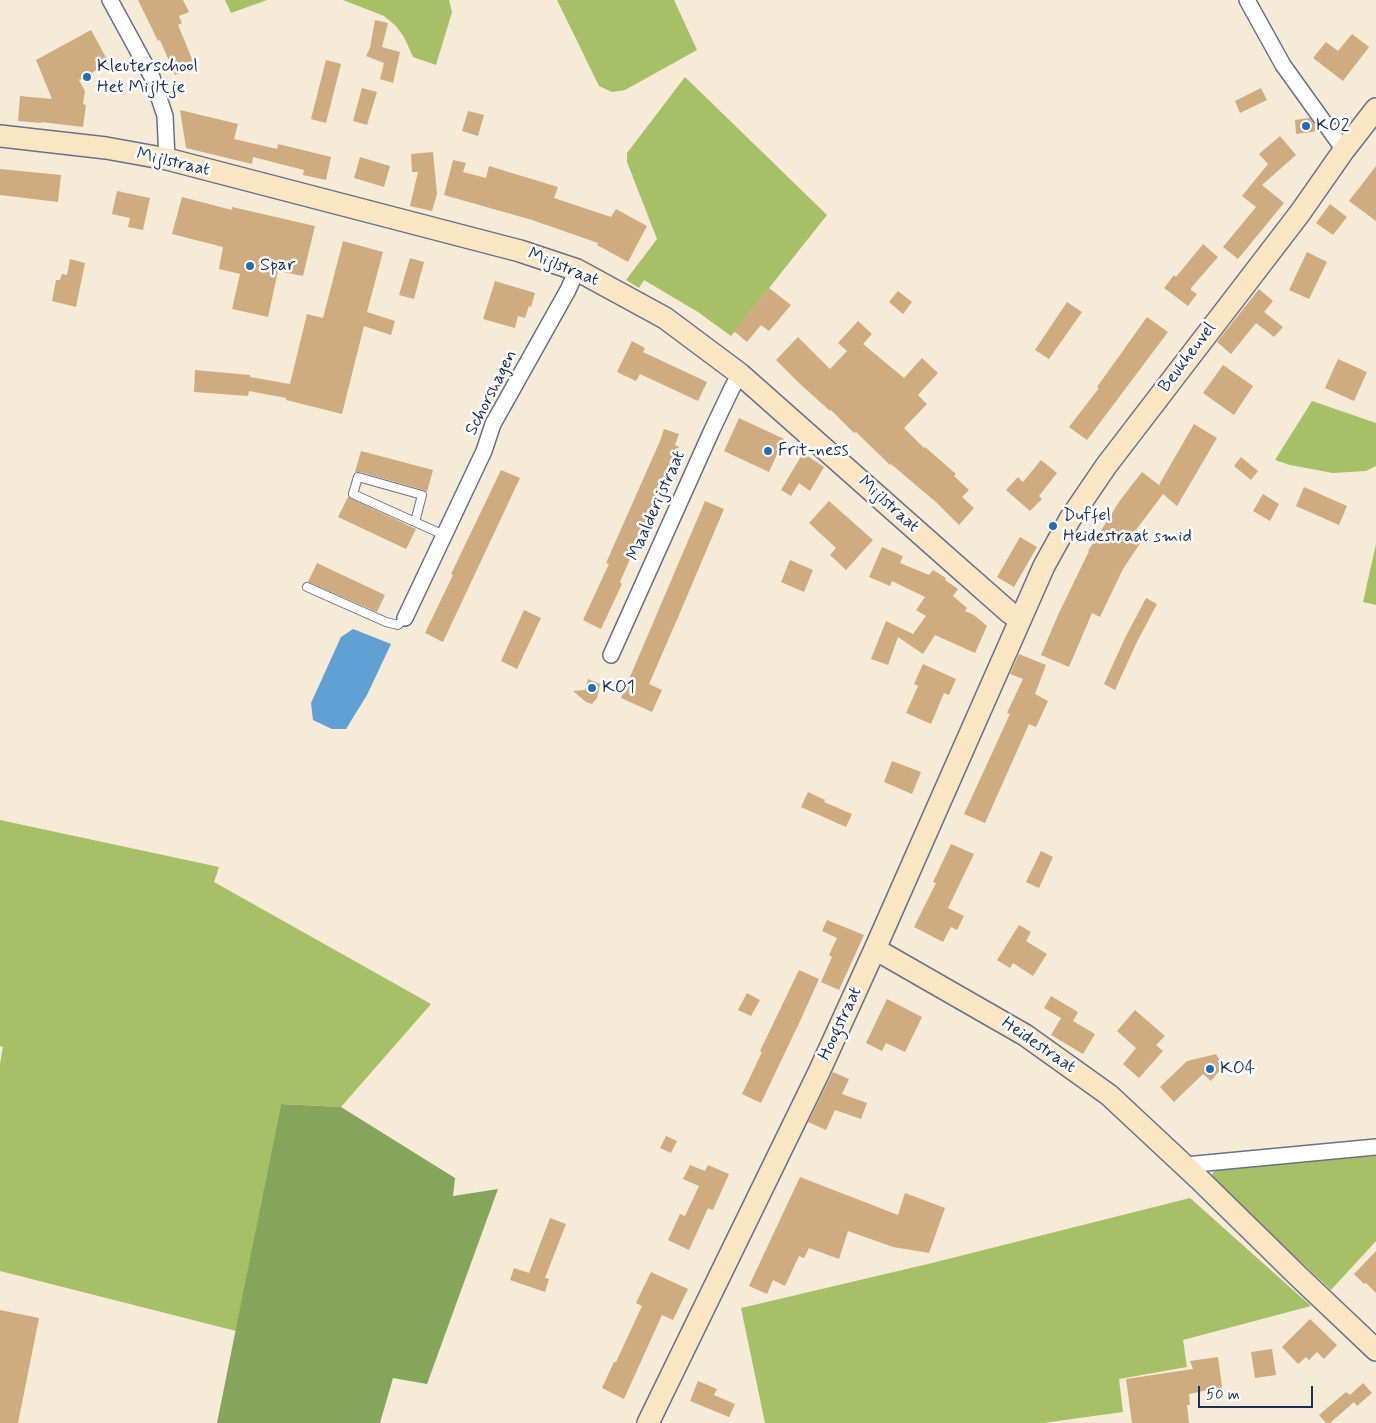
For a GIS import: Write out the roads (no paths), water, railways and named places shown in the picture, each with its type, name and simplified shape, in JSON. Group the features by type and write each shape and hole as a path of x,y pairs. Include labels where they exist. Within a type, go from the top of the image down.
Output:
{"street":[{"path":"110,0 152,77 165,116 167,159"},
{"path":"1246,0 1283,65 1344,150"},
{"name":"Beukheuvel","path":"1020,620 1044,566 1085,496 1300,213 1344,150 1376,109"},
{"name":"Mijlstraat","path":"0,136 106,148 167,159 520,251 577,270 665,318 740,374 1020,620"},
{"name":"Schorshagen","path":"405,618 484,451 493,424 568,290 577,270"},
{"name":"Maalderijstraat","path":"611,655 712,430 740,374"},
{"name":"Hoogstraat","path":"645,1422 819,1072 1020,620"},
{"name":"Heidestraat","path":"875,949 1025,1035 1109,1095 1185,1165 1376,1350"},
{"path":"1185,1165 1376,1147"}],"lane":[{"path":"415,522 422,495 358,477 353,494 415,522 444,535"},
{"name":"Schorshagen","path":"307,587 386,622 398,624 405,618"}],"water":[{"path":"353,629 391,644 367,695 346,729 332,729 313,720 311,703 341,637"}],"place":[{"name":"Kleuterschool Het Mijltje","path":"87,77"},
{"name":"KO2","path":"1306,126"},
{"name":"Spar","path":"250,266"},
{"name":"Frit-ness","path":"768,451"},
{"name":"Duffel Heidestraat smid","path":"1053,526"},
{"name":"KO1","path":"592,688"},
{"name":"KO4","path":"1210,1069"}]}
